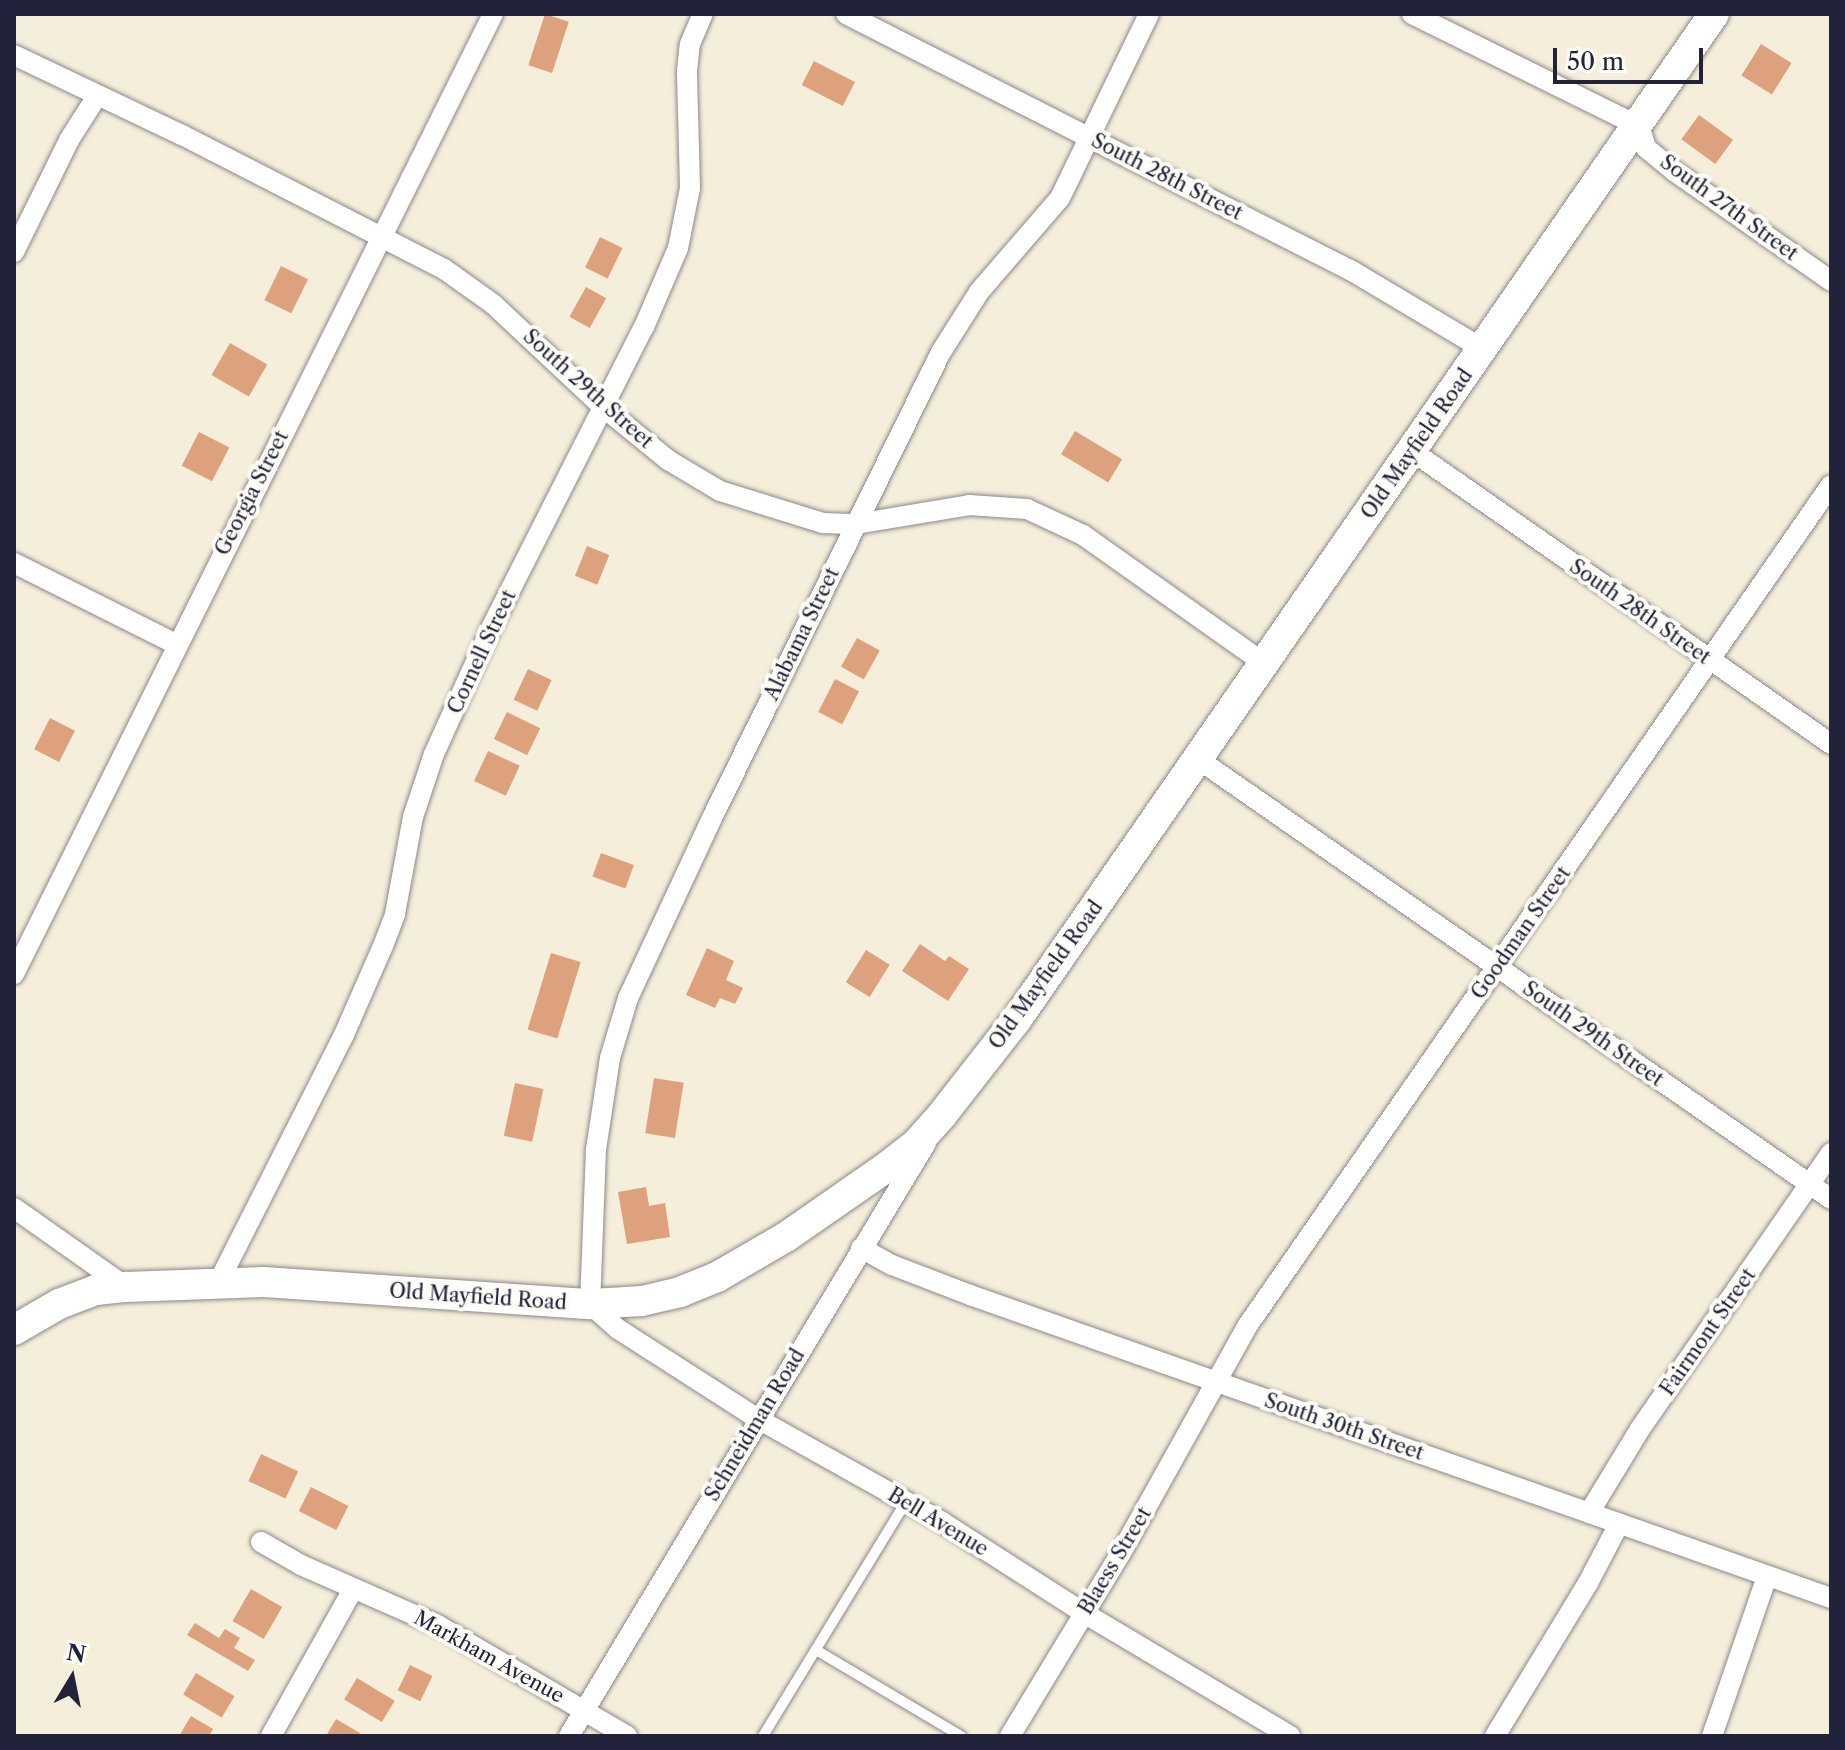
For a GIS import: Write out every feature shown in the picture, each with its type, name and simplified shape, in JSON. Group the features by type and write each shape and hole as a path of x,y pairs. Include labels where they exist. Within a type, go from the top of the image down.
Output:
{"main road":[{"name":"Old Mayfield Road","path":"14,1330 59,1304 96,1290 126,1287 264,1282 590,1304 642,1301 680,1292 717,1277 786,1237 884,1169 916,1144 942,1115 1017,1019 1714,14"}],"street":[{"name":"Georgia Street","path":"14,974 493,14"},
{"name":"Cornell Street","path":"218,1283 343,1037 383,946 395,914 413,817 434,754 492,626 644,327 678,248 686,218 691,129 687,71 690,44 703,14"},
{"name":"South 28th Street","path":"846,14 1373,282 1483,349"},
{"name":"Alabama Street","path":"590,1304 596,1149 610,1058 628,998 856,524 959,321 979,292 1044,220 1091,140 1149,14"},
{"path":"1412,14 1639,126"},
{"name":"South 29th Street","path":"14,55 381,234 444,269 493,304 603,407 668,460 720,491 806,520 856,524 969,505 1027,509 1083,535 1264,663"},
{"path":"14,252 69,140 97,96"},
{"name":"South 27th Street","path":"1639,126 1646,148 1674,171 1831,281"},
{"name":"South 28th Street","path":"1412,451 1831,744"},
{"name":"Goodman Street","path":"1213,1381 1256,1313 1831,485"},
{"path":"14,563 176,644"},
{"name":"South 29th Street","path":"1198,759 1831,1199"},
{"name":"Schneidman Road","path":"569,1736 942,1115"},
{"name":"Fairmont Street","path":"1589,1513 1640,1429 1831,1153"},
{"path":"14,1208 126,1287"},
{"name":"South 30th Street","path":"861,1248 892,1265 970,1295 1831,1598"},
{"name":"Bell Avenue","path":"590,1304 618,1329 758,1419 906,1502 1290,1736"},
{"name":"Blaess Street","path":"1010,1736 1176,1456 1213,1381"},
{"path":"1495,1736 1588,1583 1619,1524"},
{"name":"Markham Avenue","path":"261,1542 301,1565 439,1626 627,1736"},
{"path":"1712,1736 1767,1576"},
{"path":"271,1736 353,1589"}],"lane":[{"path":"763,1736 906,1502"},
{"path":"816,1650 961,1736"}],"building":[{"path":"545,14 569,22 552,73 528,65"},
{"path":"1761,44 1792,63 1772,94 1741,75"},
{"path":"814,61 855,82 843,106 802,85"},
{"path":"1699,115 1733,140 1715,164 1681,139"},
{"path":"600,237 622,248 608,279 585,268"},
{"path":"281,266 308,279 291,313 264,300"},
{"path":"586,287 606,298 590,328 570,317"},
{"path":"230,343 267,364 249,397 212,375"},
{"path":"1075,431 1122,459 1108,482 1061,454"},
{"path":"199,432 229,447 212,481 182,466"},
{"path":"587,546 609,555 597,585 575,576"},
{"path":"857,638 880,651 864,679 841,667"},
{"path":"528,669 552,680 537,711 514,700"},
{"path":"835,679 859,691 842,724 818,712"},
{"path":"507,712 540,728 527,755 494,739"},
{"path":"50,718 75,731 59,762 34,749"},
{"path":"488,751 520,766 506,796 474,781"},
{"path":"601,853 634,865 625,888 592,876"},
{"path":"920,944 945,961 949,956 969,969 948,1001 902,971"},
{"path":"707,948 734,961 726,980 743,988 735,1004 720,998 715,1008 686,995"},
{"path":"866,950 890,965 870,997 846,982"},
{"path":"551,953 581,962 557,1039 528,1030"},
{"path":"654,1078 684,1083 675,1138 645,1133"},
{"path":"515,1083 543,1089 532,1142 504,1136"},
{"path":"646,1187 649,1206 665,1203 670,1237 627,1244 618,1192"},
{"path":"261,1454 298,1471 285,1499 248,1481"},
{"path":"311,1487 348,1506 336,1530 299,1511"},
{"path":"251,1589 282,1607 264,1639 232,1621"},
{"path":"195,1623 219,1638 225,1629 240,1638 234,1648 255,1660 248,1671 187,1635"},
{"path":"410,1665 432,1676 420,1701 398,1690"},
{"path":"196,1673 235,1696 222,1718 183,1694"},
{"path":"357,1678 395,1701 382,1722 344,1699"},
{"path":"191,1716 213,1729 209,1736 179,1736"},
{"path":"336,1719 360,1733 358,1736 326,1736"}]}
